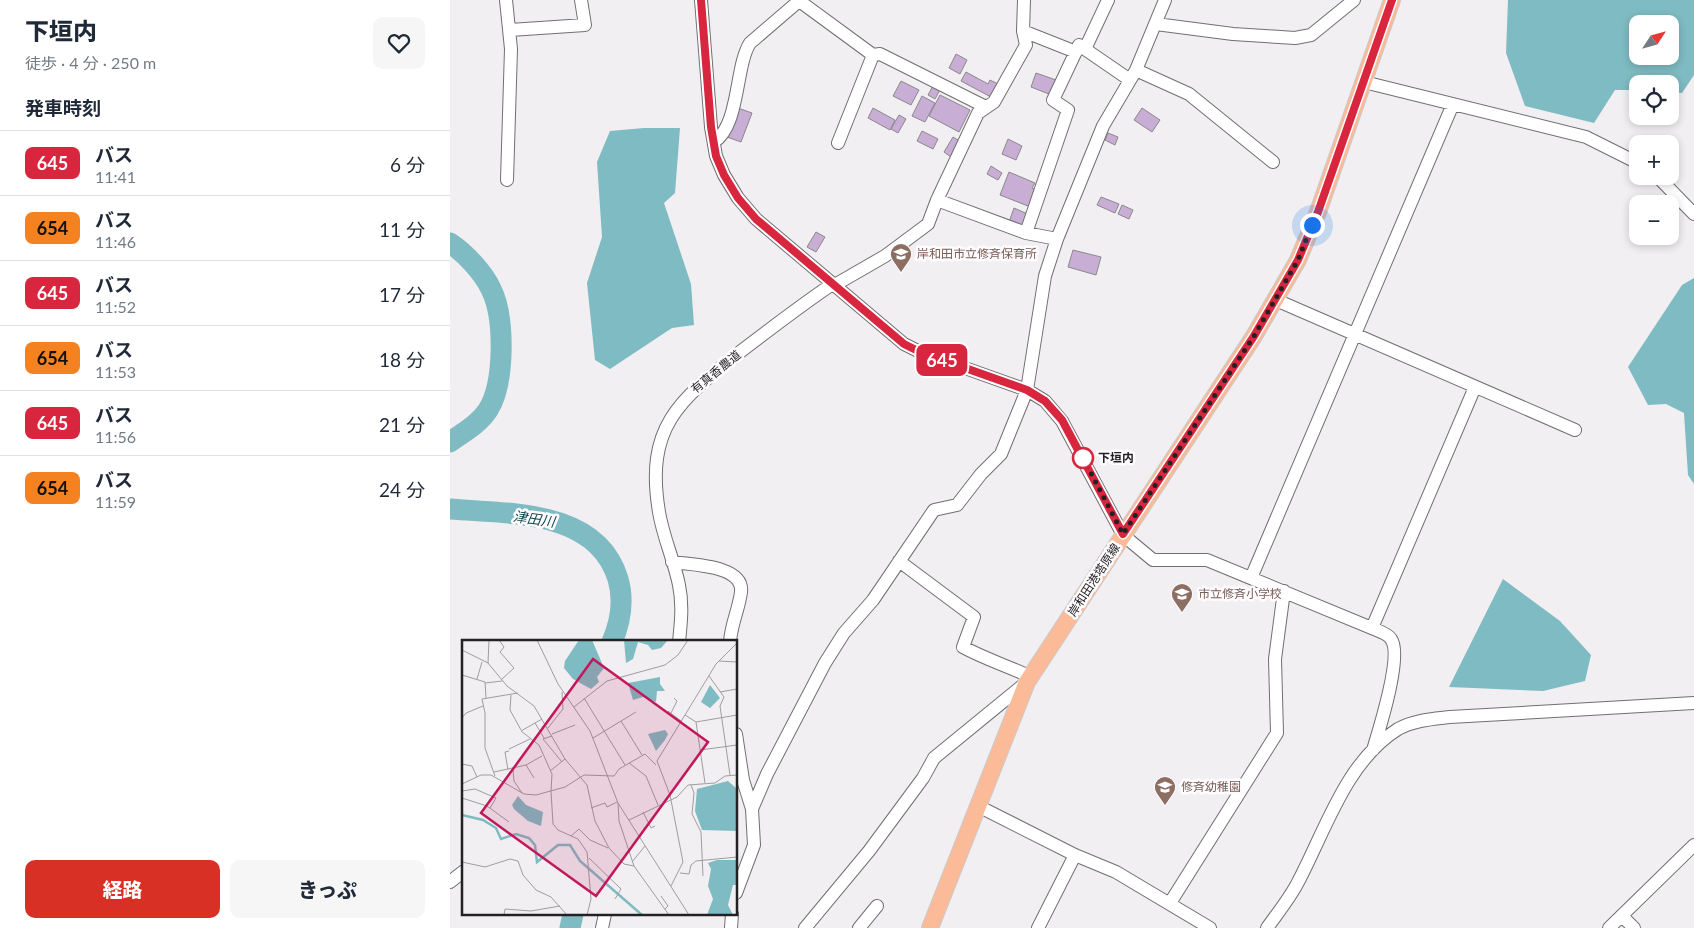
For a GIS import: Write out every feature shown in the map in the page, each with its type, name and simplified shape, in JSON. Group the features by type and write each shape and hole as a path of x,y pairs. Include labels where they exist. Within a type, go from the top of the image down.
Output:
{"main road":[{"name":"岸和田港塔原線","path":"930,928 1029,680 1254,336 1276,300 1307,238 1392,0"}],"street":[{"path":"506,0 510,30 511,94 507,180"},
{"path":"510,30 585,25 581,0"},
{"path":"701,0 714,142 724,175 738,198 756,219 832,286 904,344 920,352 1027,390 1045,401 1062,420 1123,534 1153,560 1207,560 1372,628 1391,638 1394,646 1390,693 1373,750"},
{"name":"有真香農道","path":"679,640 682,611 679,585 659,515 654,476 659,448 667,424 678,405 697,386 791,313 832,286 885,256 928,224 937,200 978,113 994,102 1026,45 1023,31 1024,0"},
{"path":"1026,233 1068,110 1053,100 1108,0"},
{"path":"752,809 767,774 825,663 844,633 873,600 934,510 957,505 981,474 1001,454 1027,390 1046,276 1057,239 1103,126 1133,75 1165,0"},
{"path":"1156,24 1232,34 1295,38 1311,35 1354,0"},
{"path":"714,142 720,138 737,96 746,50 750,43 799,1 873,55 880,54 986,107"},
{"path":"1023,31 1081,50 1133,75 1189,94 1273,162"},
{"path":"838,144 873,55"},
{"path":"1364,82 1586,137 1629,159"},
{"path":"1251,578 1453,104"},
{"path":"1666,185 1694,214"},
{"path":"937,200 1026,233 1057,239"},
{"path":"1276,300 1575,430"},
{"path":"1372,628 1475,387"},
{"path":"672,562 721,570 733,574 740,582 741,592 730,628 730,640"},
{"path":"806,928 869,851 923,778 934,758 1029,680 1004,664 981,657 963,647 974,617 899,562"},
{"path":"1170,903 1277,733 1275,658 1284,591"},
{"path":"1266,928 1296,886 1347,785 1363,760 1400,728 1423,720 1694,703"},
{"path":"738,747 743,780 752,809 754,845 738,888"},
{"path":"978,806 1075,855 1116,872 1210,928"},
{"path":"1609,928 1694,845"},
{"path":"1038,928 1075,855"},
{"path":"450,882 462,873"},
{"path":"859,928 877,906"},
{"path":"1622,916 1634,928"}],"water":[{"path":"1508,0 1694,0 1694,75 1682,93 1679,93 1679,75 1629,75 1629,90 1615,90 1594,123 1525,106 1506,53"},
{"path":"644,128 680,128 675,193 664,203 691,284 694,325 672,328 610,369 595,360 587,283 602,237 597,162 610,131"},
{"path":"1694,278 1694,484 1688,475 1684,413 1666,404 1648,405 1628,367 1682,285"},
{"path":"1503,579 1560,621 1591,655 1585,681 1543,691 1449,687"}],"building":[{"path":"956,54 967,60 960,74 949,68"},
{"path":"966,72 988,84 990,80 998,84 991,97 961,81"},
{"path":"1036,73 1059,81 1054,96 1031,87"},
{"path":"901,81 919,90 911,105 893,96"},
{"path":"934,84 941,88 935,99 928,95"},
{"path":"940,95 970,110 959,132 929,116"},
{"path":"922,96 935,103 925,122 912,116"},
{"path":"738,108 752,113 741,142 727,137"},
{"path":"873,108 895,120 890,130 868,118"},
{"path":"1142,108 1160,120 1152,132 1134,120"},
{"path":"899,115 906,119 898,133 891,129"},
{"path":"922,131 938,139 933,149 917,141"},
{"path":"1108,133 1118,137 1115,145 1105,140"},
{"path":"953,137 961,142 951,157 944,152"},
{"path":"1008,139 1022,146 1016,160 1002,154"},
{"path":"991,166 1002,173 998,180 987,174"},
{"path":"1009,172 1035,183 1032,188 1040,191 1033,208 1000,195"},
{"path":"1101,197 1119,204 1115,213 1097,205"},
{"path":"1122,205 1133,210 1129,219 1118,214"},
{"path":"1014,208 1030,215 1025,229 1009,222"},
{"path":"816,232 825,237 816,252 807,247"},
{"path":"1073,250 1101,257 1096,275 1068,267"}],"waterway":[{"name":"津田川","path":"450,243 473,263 491,289 496,301 501,332 500,367 494,398 488,410 476,424 450,442"},
{"name":"津田川","path":"450,509 498,512 548,520 571,527 591,539 607,556 620,587 621,610 613,640"},
{"name":"津田川","path":"570,928 573,916"}],"bus line":[{"name":"645","path":"701,0 711,127 716,156 724,175 738,198 756,219 833,286 904,344 920,352 1027,390 1045,401 1062,420 1123,534 1254,336 1298,260 1318,212 1392,0"}],"place":[{"name":"岸和田市立修斉保育所","path":"901,273"},
{"name":"下垣内","path":"1083,458"},
{"name":"市立修斉小学校","path":"1182,613"},
{"name":"修斉幼稚園","path":"1165,806"}],"route":[{"path":"1083,458 1123,534 1254,336 1298,260 1312,225"}]}
